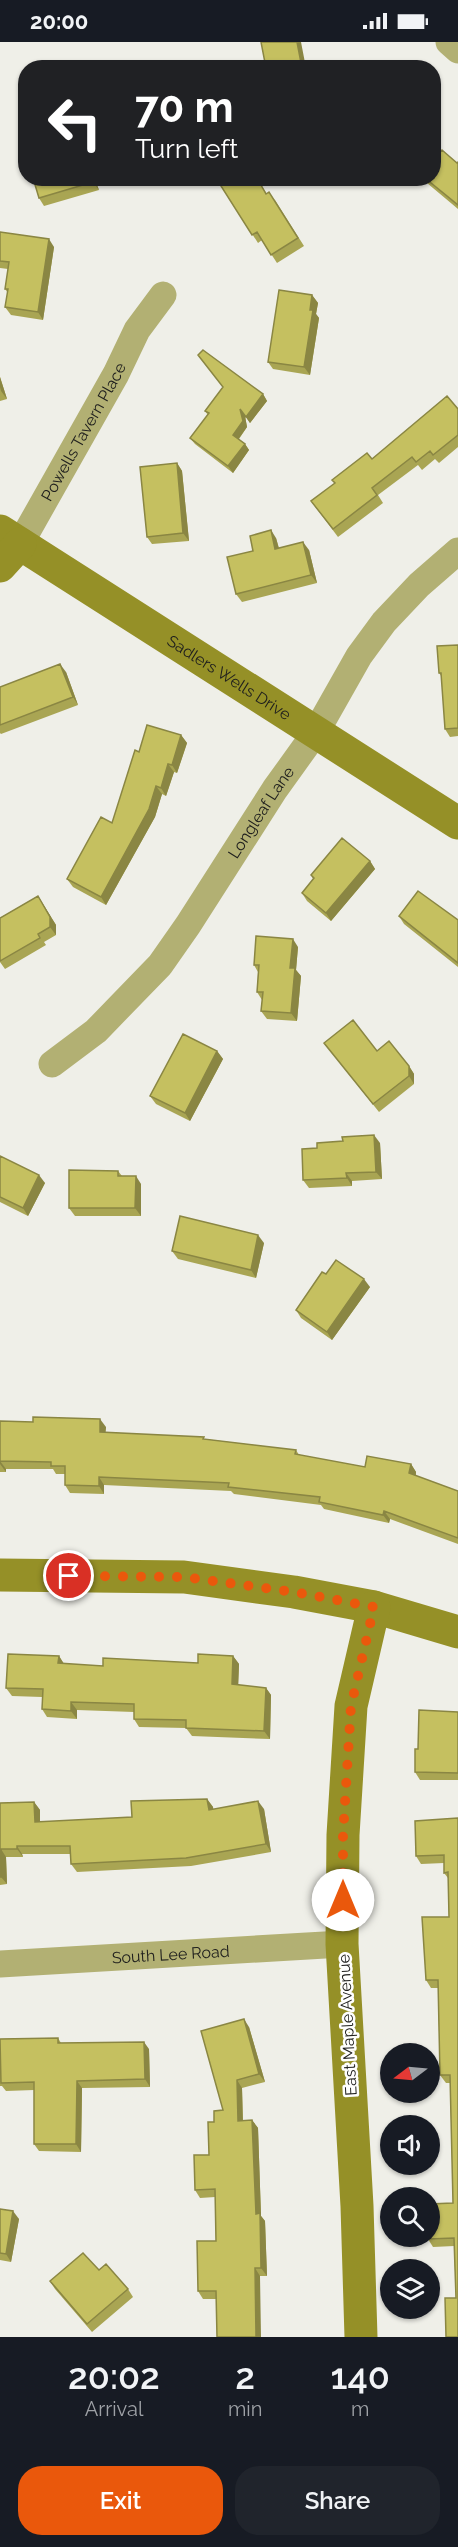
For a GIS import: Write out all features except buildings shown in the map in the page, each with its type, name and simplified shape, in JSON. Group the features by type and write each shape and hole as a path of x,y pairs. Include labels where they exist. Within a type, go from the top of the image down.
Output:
{"street":[{"path":"448,42 458,50"},
{"name":"Powells Tavern Place","path":"7,547 116,375 136,330 163,295"},
{"name":"Sadlers Wells Drive","path":"7,547 316,732 458,823"},
{"name":"Longleaf Lane","path":"52,1064 96,1031 160,964 188,925 275,789 316,732 359,656 384,622 419,585 458,551"},
{"path":"0,1575 184,1577 294,1592 374,1607 458,1632"},
{"name":"East Maple Avenue","path":"361,2337 357,2206 342,1944 343,1835 351,1706 374,1607"},
{"name":"South Lee Road","path":"0,1964 342,1944"}],"route":[{"path":"69,1576 184,1577 294,1592 374,1607 351,1706 343,1835 343,1900"}]}
